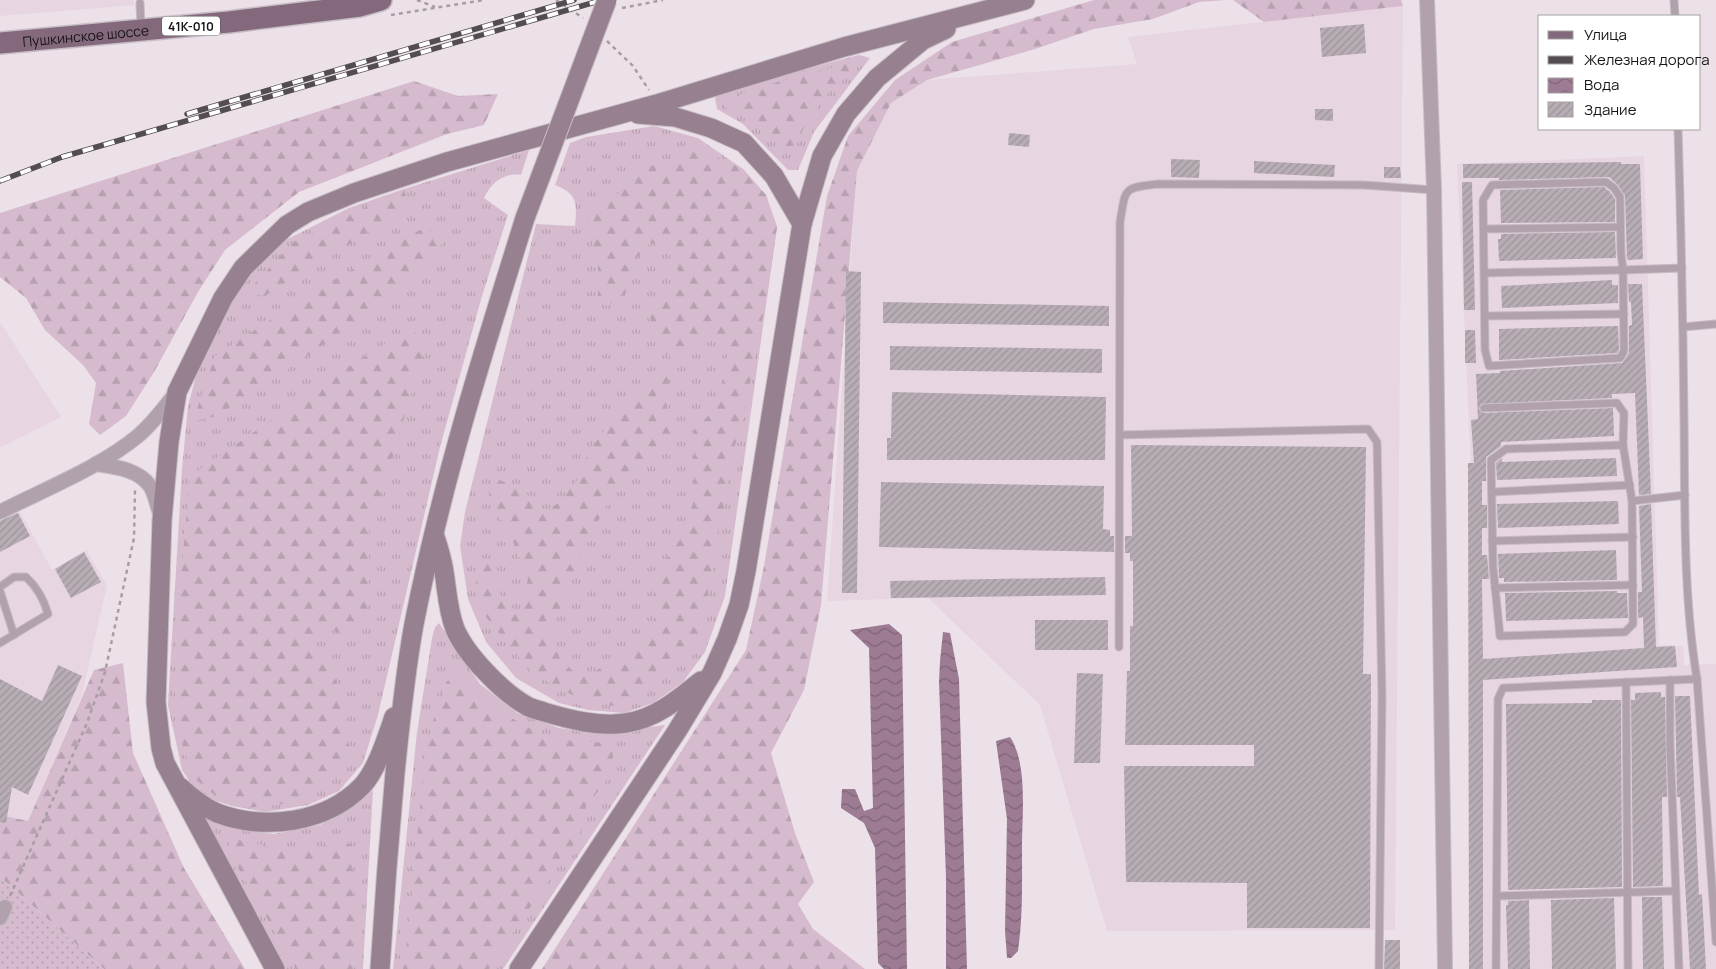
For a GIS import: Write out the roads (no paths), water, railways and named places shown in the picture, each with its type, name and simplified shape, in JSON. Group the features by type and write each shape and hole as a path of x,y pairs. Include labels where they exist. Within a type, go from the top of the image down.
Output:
{"main road":[{"name":"Пушкинское шоссе","path":"0,44 229,22 360,6 380,0"}],"street":[{"path":"380,969 386,866 403,695 414,625 434,532 482,353 524,218 607,0"},
{"path":"0,512 96,464 139,434 161,413 178,392 223,298 243,268 287,225 308,212 354,193 447,162 657,104 844,47 1025,0"},
{"path":"1427,0 1434,190 1446,969"},
{"path":"519,969 676,731 712,673 728,639 739,605 802,224 822,156 846,114 877,78 923,40 981,12"},
{"path":"626,112 675,117 711,128 744,143 774,176 802,224"},
{"path":"178,392 169,442 162,520 156,702 161,748 172,779 275,969"},
{"path":"96,464 119,467 136,473 150,486 162,520"},
{"path":"434,532 443,567 446,593 456,630 475,661 527,706 563,718 596,724 627,723 657,713 680,699 712,673"},
{"path":"172,779 189,795 217,813 251,821 282,822 316,814 346,799 363,785 371,773 403,695"}],"lane":[{"path":"1674,0 1674,15"},
{"path":"140,3 142,30"},
{"path":"1678,130 1684,327 1685,551 1692,646 1697,679 1716,942"},
{"path":"1606,182 1614,188 1620,197 1620,227 1620,253 1623,270 1624,351 1620,358 1489,366 1485,350 1483,200 1492,185 1606,182"},
{"path":"1119,648 1120,222 1125,194 1133,187 1158,184 1354,185 1434,190"},
{"path":"1484,229 1620,227"},
{"path":"1484,273 1682,268"},
{"path":"1485,316 1624,314"},
{"path":"1684,327 1716,324"},
{"path":"1484,408 1617,403 1624,413 1623,445 1632,501 1633,624 1625,632 1500,636 1492,541 1491,460 1506,449 1623,445"},
{"path":"1120,435 1368,429 1377,442 1382,697 1378,969"},
{"path":"1492,492 1630,485"},
{"path":"1632,501 1685,495"},
{"path":"1492,541 1633,537"},
{"path":"0,587 14,577 26,577 45,602 48,614 0,643"},
{"path":"1495,588 1633,584"},
{"path":"0,591 14,635"},
{"path":"1496,969 1498,698 1503,688 1697,679"},
{"path":"1670,680 1670,744 1678,969"},
{"path":"1626,682 1628,969"},
{"path":"1497,896 1676,891"}],"water":[{"path":"889,624 902,635 907,969 884,969 878,963 875,848 864,823 841,808 842,789 855,789 864,811 873,808 869,648 850,630"},
{"path":"943,632 950,633 959,679 967,969 946,969 946,878 939,682"},
{"path":"1010,737 1016,748 1022,775 1022,886 1018,951 1011,958 1007,958 1005,931 1007,819 996,741"}],"railway":[{"path":"187,114 574,0"},
{"path":"0,181 62,157 602,0"}]}
